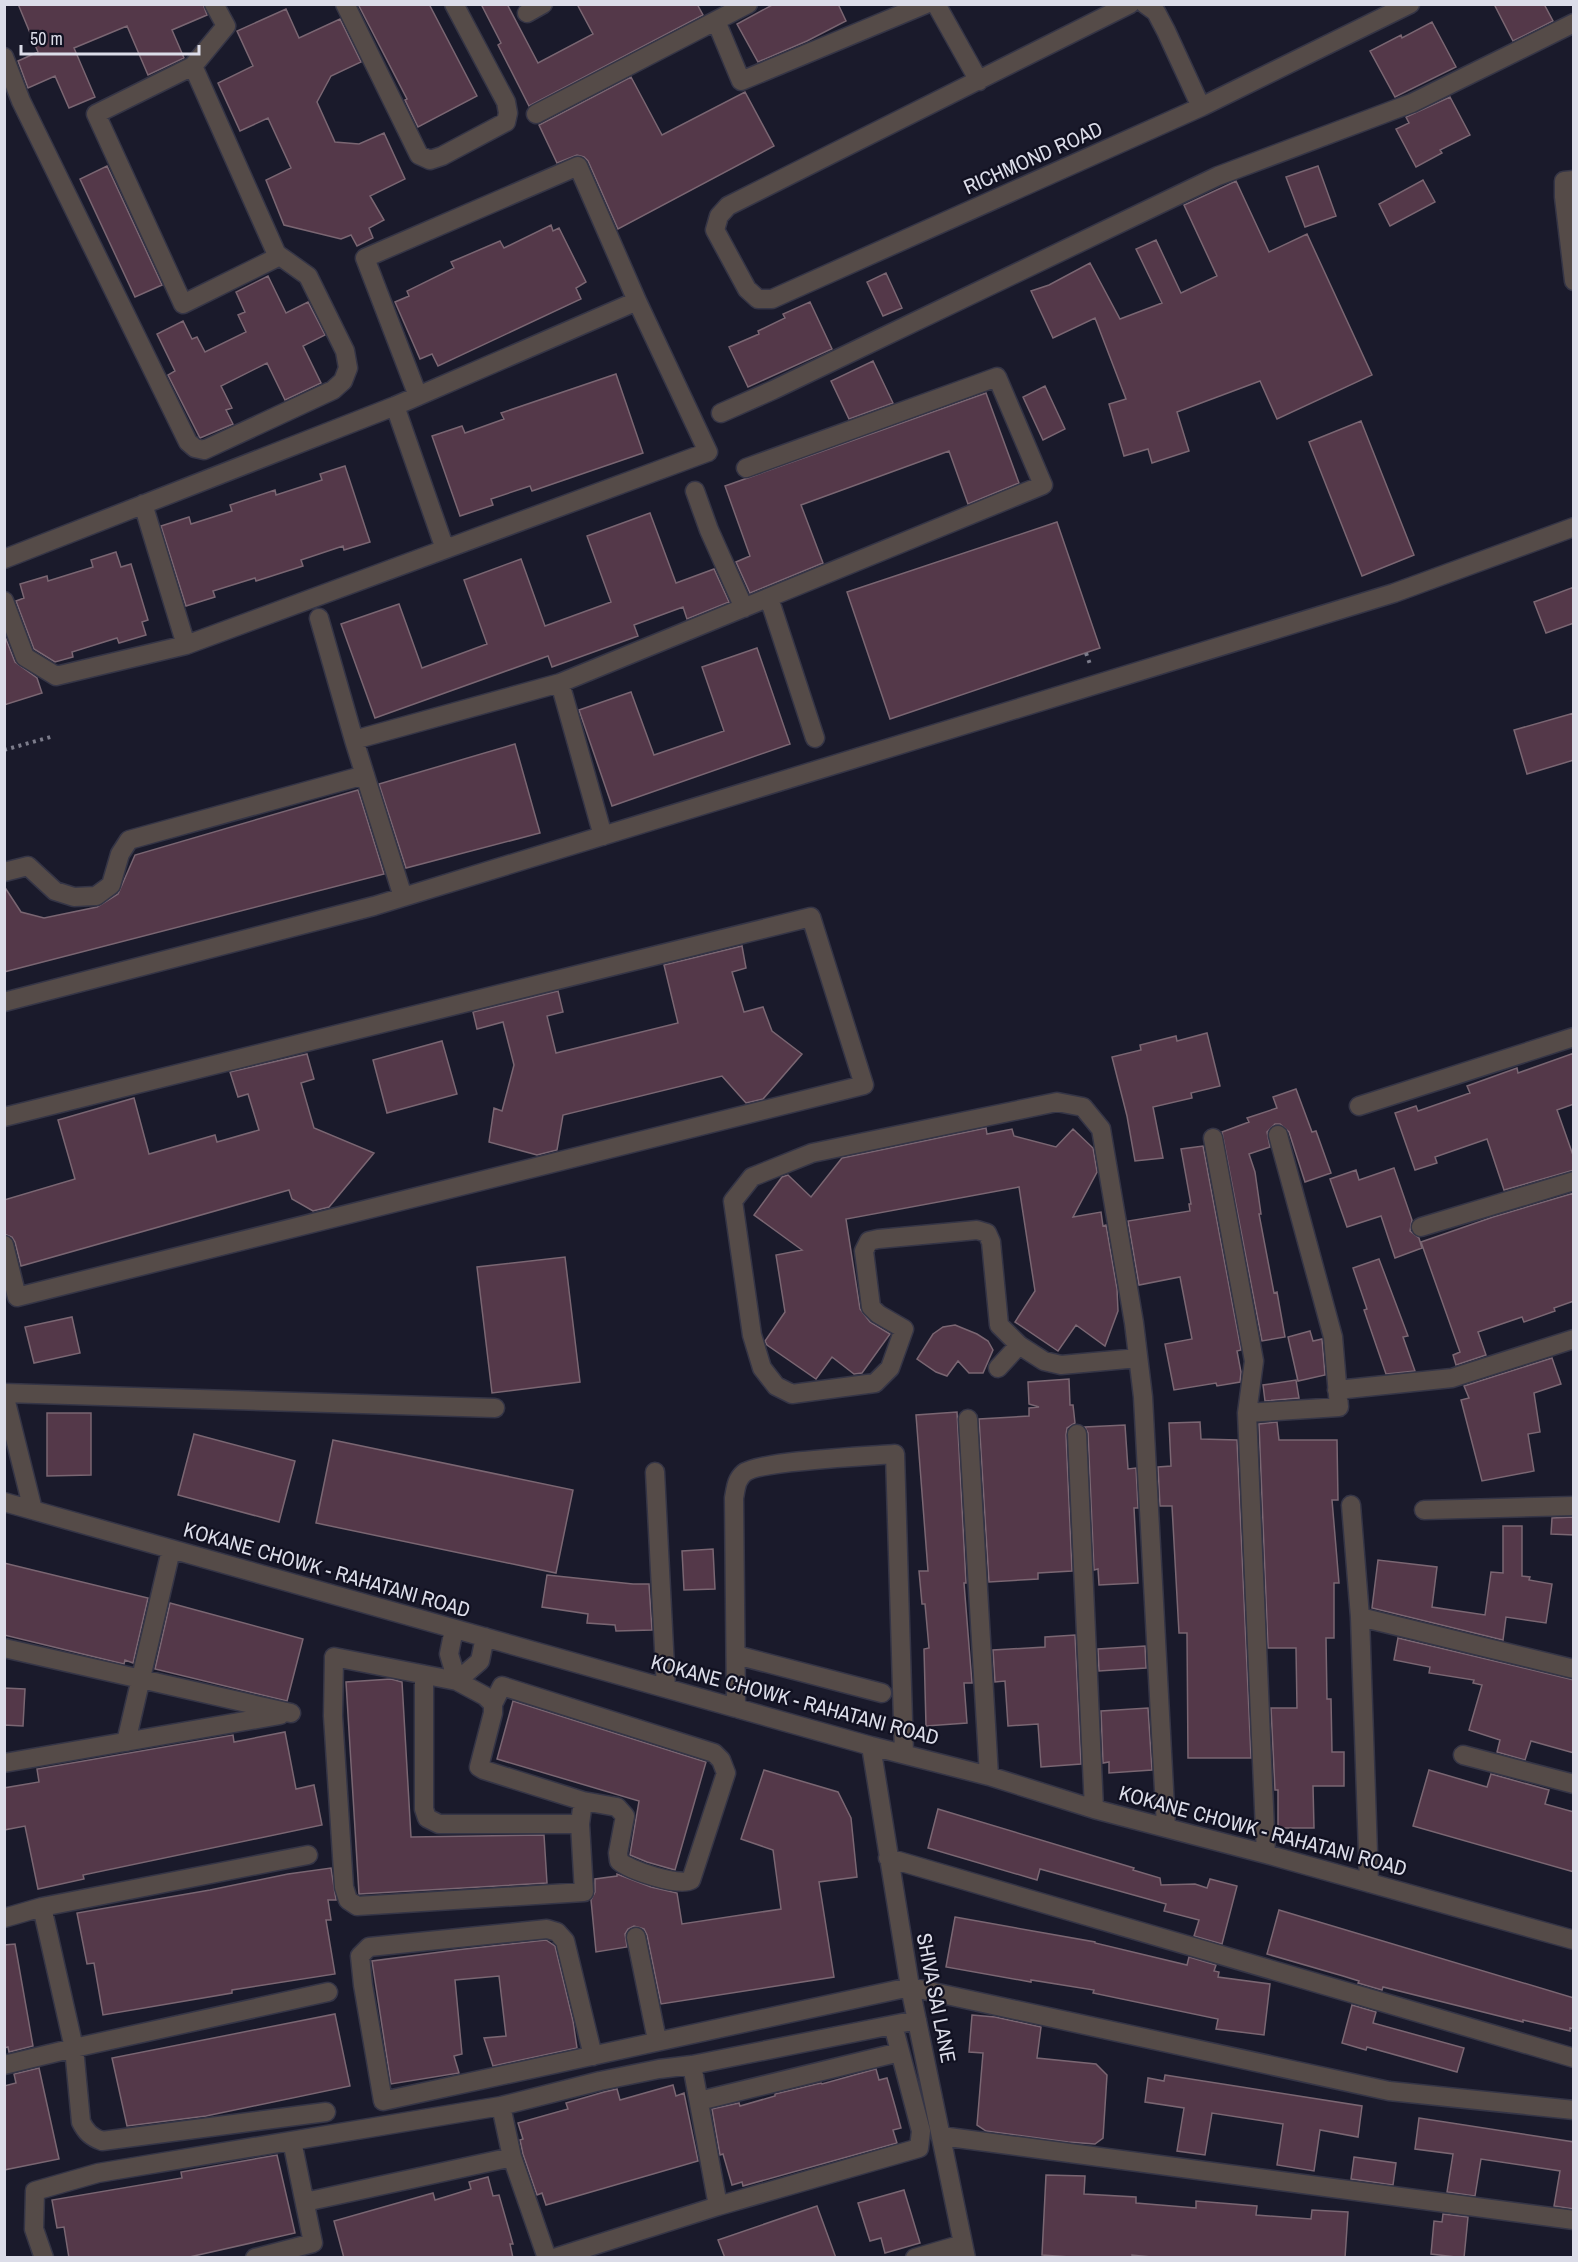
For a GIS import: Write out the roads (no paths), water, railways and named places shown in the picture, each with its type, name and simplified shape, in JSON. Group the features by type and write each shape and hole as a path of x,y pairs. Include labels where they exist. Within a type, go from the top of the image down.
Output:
{"street":[{"path":"214,4 226,26 193,66 96,114 183,304 278,257 277,254"},
{"path":"345,4 419,155 430,159 442,156 506,122 508,113 506,102 454,4"},
{"path":"536,114 748,4"},
{"path":"716,21 741,81 926,4"},
{"path":"936,4 979,81 1130,4"},
{"path":"1145,4 1156,12 1201,107"},
{"name":"RICHMOND ROAD","path":"979,81 728,206 719,216 715,230 747,289 758,299 772,299 1201,107 1410,4"},
{"path":"721,413 1218,176 1412,102 1574,23"},
{"path":"4,57 21,101 188,442 195,448 204,450 333,390 343,381 348,368 345,351 308,276 277,254 193,66"},
{"path":"4,601 25,657 56,676 186,645 708,452 637,301 578,166 365,258 418,396"},
{"path":"1574,180 1564,182 1574,281"},
{"path":"4,559 395,406 637,301"},
{"path":"354,741 560,683 1042,484 997,377 746,468"},
{"path":"395,406 445,549"},
{"path":"695,491 709,530 744,608"},
{"path":"143,504 186,645"},
{"path":"4,1002 403,897 1394,593 1574,527"},
{"path":"769,598 815,738"},
{"path":"319,618 354,741 403,897"},
{"path":"560,683 603,836"},
{"path":"4,872 28,866 55,891 74,897 96,897 111,885 120,854 129,840 365,775"},
{"path":"4,1117 811,917 864,1085 17,1297 8,1277 4,1245"},
{"path":"1359,1106 1574,1037"},
{"path":"1138,1358 1061,1365 1044,1361 1018,1345 999,1325 991,1242 987,1233 977,1230 878,1239 869,1241 864,1251 871,1307 878,1314 904,1329 890,1368 875,1383 792,1394 776,1386 762,1368 752,1335 733,1201 752,1177 812,1153 1057,1102 1083,1107 1101,1129 1134,1323 1143,1397 1166,1827"},
{"path":"1247,1413 1339,1407 1333,1337 1278,1135"},
{"path":"1213,1138 1254,1361 1247,1413 1266,1854"},
{"path":"1421,1227 1574,1181"},
{"path":"1337,1390 1452,1378 1574,1339"},
{"path":"998,1368 1018,1345"},
{"path":"33,1510 4,1394 495,1408"},
{"path":"968,1419 989,1776"},
{"path":"1077,1434 1094,1809"},
{"path":"736,1707 734,1498 737,1479 746,1471 772,1465 895,1454 904,1754"},
{"path":"655,1472 666,1688"},
{"name":"KOKANE CHOWK - RAHATANI ROAD","path":"4,1502 871,1746 989,1776 1094,1809 1266,1854 1574,1940"},
{"path":"1351,1505 1360,1617 1369,1883"},
{"path":"1424,1510 1574,1506"},
{"path":"126,1742 171,1550"},
{"path":"1360,1617 1574,1669"},
{"path":"454,1629 449,1654 458,1682"},
{"path":"458,1682 480,1661 485,1637"},
{"path":"4,1648 140,1681 291,1713 4,1763"},
{"path":"736,1655 882,1693"},
{"path":"493,1704 485,1696 458,1682 334,1657 333,1716 344,1887 348,1900 357,1906 584,1892 580,1824 583,1800"},
{"path":"424,1675 424,1809 427,1818 440,1824 580,1824"},
{"path":"502,1686 714,1753 725,1767 726,1773 694,1874 687,1882 628,1868 619,1861 618,1853 626,1816 617,1807 583,1800 480,1767 493,1713 493,1704 502,1686"},
{"name":"SHIVA SAI LANE","path":"871,1746 910,1987 965,2251"},
{"path":"1463,1755 1574,1784"},
{"path":"4,1918 42,1907 308,1855"},
{"path":"888,1858 1574,2058"},
{"path":"42,1907 74,2048 81,2122 94,2138 102,2141 326,2112"},
{"path":"593,2056 565,1941 557,1932 547,1929 369,1947 360,1956 383,2101 593,2056 657,2040 910,1987 1389,2091 1574,2110"},
{"path":"636,1937 657,2040"},
{"path":"4,2065 328,1992"},
{"path":"44,2258 34,2229 35,2191 98,2174 501,2106 600,2081 659,2069 692,2066 917,2020"},
{"path":"554,2258 718,2206 919,2148 921,2131 893,2025"},
{"path":"699,2101 900,2052"},
{"path":"692,2066 718,2206"},
{"path":"501,2106 512,2157 547,2258"},
{"path":"941,2136 1574,2220"},
{"path":"255,2258 315,2250 292,2141"},
{"path":"305,2202 512,2157"},
{"path":"915,2258 965,2251"}]}
